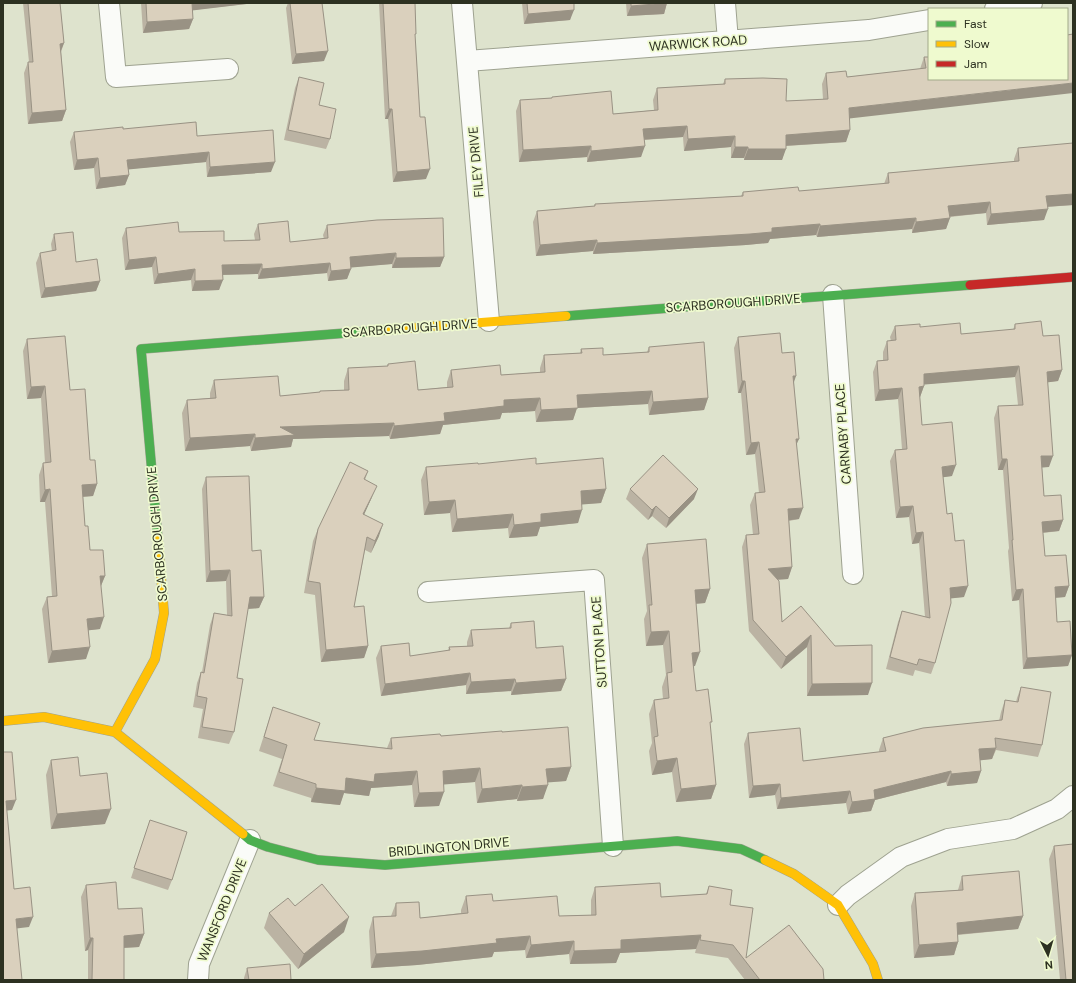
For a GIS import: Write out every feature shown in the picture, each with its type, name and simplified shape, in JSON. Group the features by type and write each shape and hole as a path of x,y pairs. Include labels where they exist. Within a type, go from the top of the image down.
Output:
{"street":[{"path":"109,3 116,77 228,69"},
{"name":"FILEY DRIVE","path":"462,3 489,321"},
{"path":"725,3 728,41"},
{"path":"1002,8 1032,3"},
{"name":"WARWICK ROAD","path":"467,61 869,30 928,20"},
{"name":"SCARBOROUGH DRIVE","path":"115,732 155,659 164,613 141,348 1073,277"},
{"name":"CARNABY PLACE","path":"833,295 853,574"},
{"name":"SUTTON PLACE","path":"428,592 594,580 613,846"},
{"name":"BRIDLINGTON DRIVE","path":"3,721 44,717 115,732 250,840 268,847 318,860 385,865 677,841 741,849 794,874 838,905 873,964 878,980"},
{"path":"838,905 848,895 901,857 948,839 1012,829 1056,808 1073,796"},
{"name":"WANSFORD DRIVE","path":"198,980 199,964 250,840"}],"building":[{"path":"28,3 60,3 64,43 60,44 66,110 32,113 28,62 33,62"},
{"path":"146,3 192,3 193,19 147,22"},
{"path":"290,3 322,3 328,51 296,54"},
{"path":"383,3 415,3 415,34 420,117 425,117 430,169 397,172 392,109 389,109"},
{"path":"527,3 574,3 574,10 528,14"},
{"path":"631,3 667,3 631,6"},
{"path":"1073,34 1073,83 849,108 850,130 786,135 786,149 748,149 748,147 735,147 735,136 688,139 687,126 643,129 645,146 591,151 591,146 523,150 520,100 611,91 613,114 658,110 657,88 725,84 725,79 763,78 787,79 786,101 828,99 826,73 846,71 847,77 926,68 924,57 928,57 928,80 1068,80 1068,35"},
{"path":"299,77 324,83 319,105 336,109 330,139 288,130"},
{"path":"196,122 197,136 273,130 275,162 210,167 209,152 127,160 129,175 100,178 98,158 77,160 74,132"},
{"path":"1073,143 1073,194 1046,196 1048,209 991,214 990,202 948,206 950,218 916,222 916,218 820,226 820,224 772,228 772,232 750,234 597,243 597,240 540,245 537,211 595,206 595,204 743,196 743,192 798,187 799,191 889,183 888,173 1019,161 1018,148"},
{"path":"443,218 444,257 396,258 396,253 350,257 351,269 331,271 330,263 262,269 262,264 222,265 223,280 195,281 195,269 158,274 156,257 129,260 126,228 178,222 179,232 224,231 224,241 260,240 258,224 288,221 290,242 328,238 327,225 377,220"},
{"path":"73,232 76,262 97,259 100,281 45,288 40,253 56,250 54,234"},
{"path":"1041,321 1043,336 1059,335 1062,370 1047,372 1053,456 1041,456 1044,496 1061,495 1063,520 1042,522 1045,556 1066,555 1069,586 1055,587 1057,622 1070,621 1072,655 1027,658 1023,589 1016,590 1007,459 1002,459 998,406 1023,405 1019,366 924,374 924,386 919,387 922,425 952,422 956,465 942,467 947,514 952,513 955,541 964,540 968,586 950,588 951,603 935,663 919,659 917,665 890,657 902,611 930,618 923,532 916,533 913,506 900,507 895,450 907,449 902,388 879,390 877,361 888,360 887,341 896,340 895,326 920,324 920,327 960,323 961,334 1015,329 1015,324"},
{"path":"780,333 782,353 794,352 796,376 793,376 799,439 796,439 803,508 788,509 792,567 768,569 779,581 782,622 801,606 835,646 872,645 872,683 812,684 811,635 786,657 753,620 746,535 759,534 755,493 765,492 759,442 751,443 745,381 742,381 738,337"},
{"path":"65,336 70,390 85,389 90,460 95,460 97,484 82,485 85,526 88,526 90,550 103,550 105,576 100,576 104,617 87,619 90,647 52,651 47,597 57,596 50,489 45,490 43,463 51,462 45,386 31,387 27,339"},
{"path":"704,342 708,398 653,402 652,391 577,395 578,408 541,410 540,398 504,400 504,406 444,413 445,421 394,426 394,423 280,427 295,435 255,438 255,434 190,438 187,400 216,398 214,380 278,376 280,396 320,391 349,390 348,368 388,366 388,364 415,361 418,390 453,387 451,370 500,365 501,375 545,372 544,355 582,353 581,349 603,348 603,355 649,352 649,347"},
{"path":"663,455 698,489 669,518 656,506 652,510 630,489"},
{"path":"536,458 536,464 603,458 606,489 581,491 582,510 541,514 541,522 514,525 513,514 457,519 455,500 429,502 426,467 478,464"},
{"path":"350,462 368,471 364,479 377,486 363,514 383,524 375,541 367,537 354,607 364,606 368,646 326,650 320,583 308,581 318,529"},
{"path":"249,476 252,551 261,550 264,597 250,597 237,678 243,679 234,732 202,727 207,698 197,696 201,672 204,673 214,613 232,616 230,570 210,571 206,477"},
{"path":"706,539 710,589 695,590 700,652 692,653 696,691 708,689 712,722 710,722 716,785 681,789 677,758 657,761 654,737 658,736 654,700 669,698 667,673 672,672 669,631 651,632 649,605 652,605 647,544"},
{"path":"534,621 536,648 563,646 566,679 516,683 515,679 471,682 470,673 385,684 381,646 409,643 410,656 450,650 449,647 473,646 471,630 511,628 511,623"},
{"path":"1021,687 1051,692 1042,745 995,738 996,748 979,749 981,771 951,774 951,771 874,790 875,799 852,802 850,791 781,798 780,784 753,786 748,733 800,728 803,761 886,751 883,738 923,728 1002,720 1005,700 1018,702"},
{"path":"273,707 320,723 314,740 392,749 391,738 568,727 571,767 546,769 548,785 522,787 522,785 482,789 480,768 443,771 444,792 419,793 417,771 375,774 374,782 346,778 345,791 316,788 316,784 279,772 287,745 264,737"},
{"path":"3,752 12,752 16,800 6,801 14,889 30,887 33,917 16,919 22,980 3,980"},
{"path":"78,757 80,776 107,773 111,809 57,814 51,760"},
{"path":"150,820 187,832 172,880 134,868"},
{"path":"1073,844 1073,980 1066,980 1054,846"},
{"path":"1019,871 1023,916 957,923 958,942 919,945 915,893 963,890 962,876"},
{"path":"116,882 118,909 142,908 144,934 124,936 124,980 92,980 93,938 90,938 86,885"},
{"path":"660,883 661,897 707,894 709,886 732,890 730,905 753,908 746,958 789,925 823,969 824,980 760,980 733,945 700,940 701,935 621,940 621,949 574,951 574,941 531,945 530,936 496,939 497,943 376,954 373,917 396,916 396,903 419,902 420,918 468,913 466,896 492,894 493,901 557,896 559,916 596,915 595,887"},
{"path":"322,884 349,917 304,954 269,913 288,898 295,906"},
{"path":"290,964 291,980 249,980 247,968"}],"traffic: fast":[{"path":"566,316 970,285"},
{"path":"158,540 141,349 385,330"},
{"path":"243,834 250,840 268,847 318,860 385,865 677,841 741,849 765,860"}],"traffic: slow":[{"path":"385,330 566,316"},
{"path":"115,732 155,659 164,613 158,540"},
{"path":"3,721 44,717 115,732 243,834"},
{"path":"765,860 794,874 838,905 873,964 878,980"}],"traffic: jam":[{"path":"970,285 1073,277"}]}
